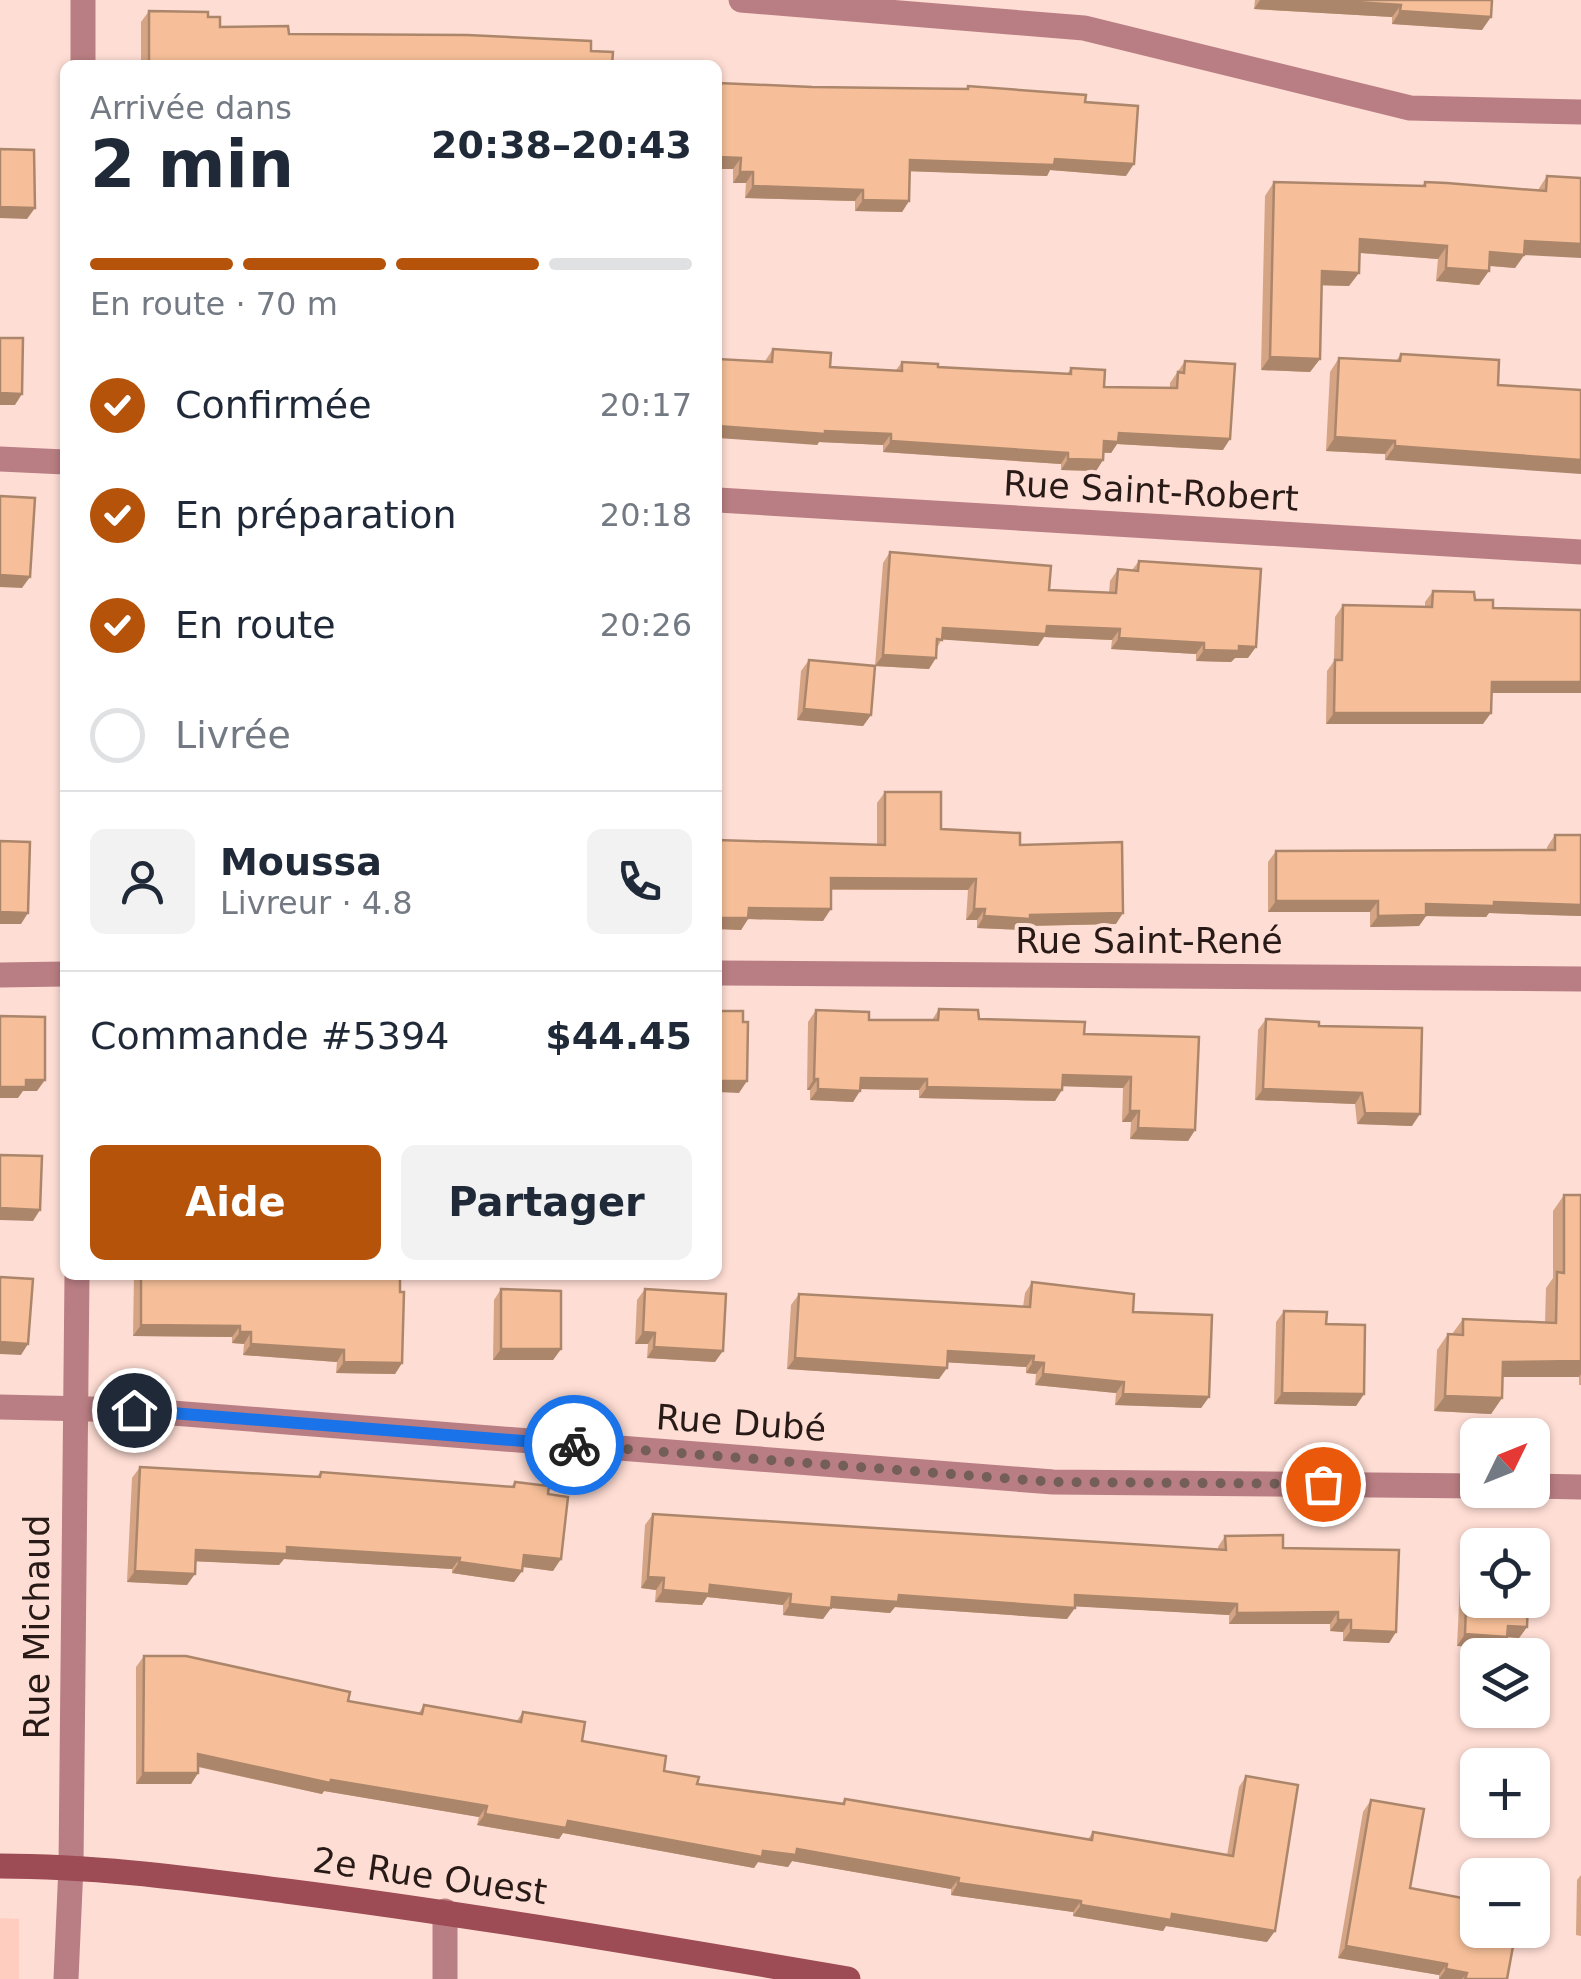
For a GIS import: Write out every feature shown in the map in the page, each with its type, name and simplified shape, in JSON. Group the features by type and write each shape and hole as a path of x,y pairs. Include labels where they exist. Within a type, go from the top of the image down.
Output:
{"street":[{"path":"83,0 83,60"},
{"path":"742,0 1084,28 1410,108 1581,112"},
{"path":"0,459 60,462"},
{"name":"Rue Saint-Robert","path":"722,500 1581,552"},
{"name":"Rue Saint-René","path":"722,973 1581,978"},
{"path":"0,975 60,974"},
{"name":"Rue Michaud","path":"66,1979 76,1280"},
{"name":"Rue Dubé","path":"0,1407 74,1408 1053,1482 1460,1486"},
{"path":"1550,1486 1581,1487"},
{"name":"2e Rue Ouest","path":"0,1866 70,1866 445,1911 848,1979"},
{"path":"445,1911 445,1979"}],"shaded area":[{"path":"0,1918 19,1919 19,1979 0,1979"}],"building":[{"path":"1321,0 1492,0 1491,17 1400,11 1401,5"},
{"path":"149,11 208,12 208,17 220,17 220,27 288,26 289,34 467,35 591,41 591,51 613,52 612,60 149,60"},
{"path":"722,83 968,86 1086,95 1085,102 1138,106 1134,164 1055,159 1054,165 910,160 909,201 863,200 863,190 753,186 753,172 740,172 741,158 722,157"},
{"path":"0,149 34,150 35,208 0,207"},
{"path":"1547,176 1581,178 1581,244 1525,241 1524,255 1490,252 1489,271 1446,268 1447,246 1360,239 1359,273 1322,271 1320,359 1270,357 1274,182 1425,186 1425,182 1546,191"},
{"path":"0,338 23,338 22,394 0,393"},
{"path":"773,349 831,353 830,367 902,371 902,362 1071,374 1071,368 1105,370 1104,387 1177,388 1178,372 1184,373 1185,361 1235,364 1230,439 1119,433 1118,442 1104,441 1103,460 1068,459 1068,453 891,441 891,434 825,434 722,426 722,359 772,362"},
{"path":"1401,354 1499,360 1498,385 1581,390 1581,460 1395,446 1395,441 1335,437 1339,358 1400,361"},
{"path":"0,496 35,498 30,577 0,575"},
{"path":"890,552 1051,566 1049,590 1116,593 1118,569 1138,571 1139,561 1261,569 1256,647 1239,646 1239,651 1204,650 1204,643 1119,638 1120,629 1047,626 1046,634 943,628 942,640 937,639 936,658 883,655"},
{"path":"1433,591 1474,592 1475,600 1493,600 1493,608 1581,610 1581,682 1492,682 1491,713 1334,713 1335,660 1342,660 1343,605 1432,607"},
{"path":"809,660 875,666 871,715 804,709"},
{"path":"885,792 941,792 941,829 1020,833 1020,845 1122,842 1123,913 1030,915 1030,919 984,916 985,909 974,909 976,879 831,878 831,909 749,908 748,918 722,918 722,840 885,845"},
{"path":"1555,835 1581,835 1581,905 1426,904 1426,915 1378,916 1378,901 1276,901 1276,851 1555,850"},
{"path":"0,841 30,842 28,913 0,912"},
{"path":"939,1009 978,1010 979,1019 1085,1022 1084,1034 1199,1037 1195,1130 1138,1128 1139,1111 1130,1111 1131,1077 1063,1075 1062,1090 927,1087 927,1079 861,1078 860,1091 818,1089 818,1079 814,1079 816,1010 869,1012 869,1020 938,1020"},
{"path":"722,1011 743,1011 743,1022 748,1022 747,1081 722,1081"},
{"path":"0,1016 45,1017 45,1080 26,1080 26,1087 0,1087"},
{"path":"1266,1019 1319,1022 1319,1026 1422,1028 1420,1114 1365,1113 1362,1093 1263,1089"},
{"path":"0,1155 42,1156 40,1210 0,1208"},
{"path":"1564,1195 1581,1195 1581,1361 1503,1362 1502,1398 1445,1396 1448,1334 1463,1335 1463,1319 1556,1323 1557,1272 1564,1273"},
{"path":"0,1277 33,1279 28,1344 0,1342"},
{"path":"141,1280 400,1280 400,1292 404,1292 402,1363 344,1362 344,1350 251,1344 251,1332 240,1332 240,1326 141,1325"},
{"path":"1032,1282 1134,1294 1133,1312 1212,1315 1209,1397 1123,1394 1124,1382 1043,1374 1044,1363 1033,1362 1034,1356 948,1351 947,1368 795,1358 799,1294 1030,1307"},
{"path":"501,1289 561,1291 561,1349 501,1349"},
{"path":"645,1289 726,1294 723,1351 654,1347 655,1333 643,1332"},
{"path":"1284,1311 1327,1312 1326,1324 1365,1325 1364,1394 1282,1393"},
{"path":"140,1467 320,1477 321,1472 514,1487 515,1482 549,1486 548,1494 568,1497 561,1559 524,1555 522,1571 459,1562 460,1558 287,1547 287,1554 196,1550 195,1574 135,1571"},
{"path":"653,1514 1226,1550 1225,1536 1283,1535 1283,1548 1399,1550 1396,1632 1351,1630 1351,1620 1338,1620 1338,1612 1237,1613 1237,1604 1075,1595 1075,1608 899,1595 898,1602 832,1597 831,1608 790,1604 791,1594 710,1585 709,1594 663,1590 664,1578 648,1577"},
{"path":"1466,1618 1527,1618 1527,1627 1508,1626 1507,1637 1465,1634"},
{"path":"144,1656 186,1656 350,1692 348,1701 422,1714 424,1705 521,1722 523,1712 585,1722 582,1741 666,1756 664,1771 699,1777 697,1784 844,1804 845,1799 1092,1840 1093,1832 1233,1856 1246,1776 1298,1785 1275,1931 1172,1914 1171,1920 1081,1905 1081,1901 958,1883 959,1878 797,1849 796,1855 763,1851 762,1857 568,1821 566,1828 485,1814 487,1806 331,1780 330,1783 198,1754 198,1773 143,1773"},
{"path":"1371,1800 1424,1809 1410,1888 1460,1898 1460,1948 1513,1948 1507,1979 1465,1979 1467,1973 1446,1969 1447,1964 1346,1946"}],"way so far":[{"path":"574,1445 1053,1482 1323,1484"}],"route":[{"path":"134,1410 574,1445"}]}
